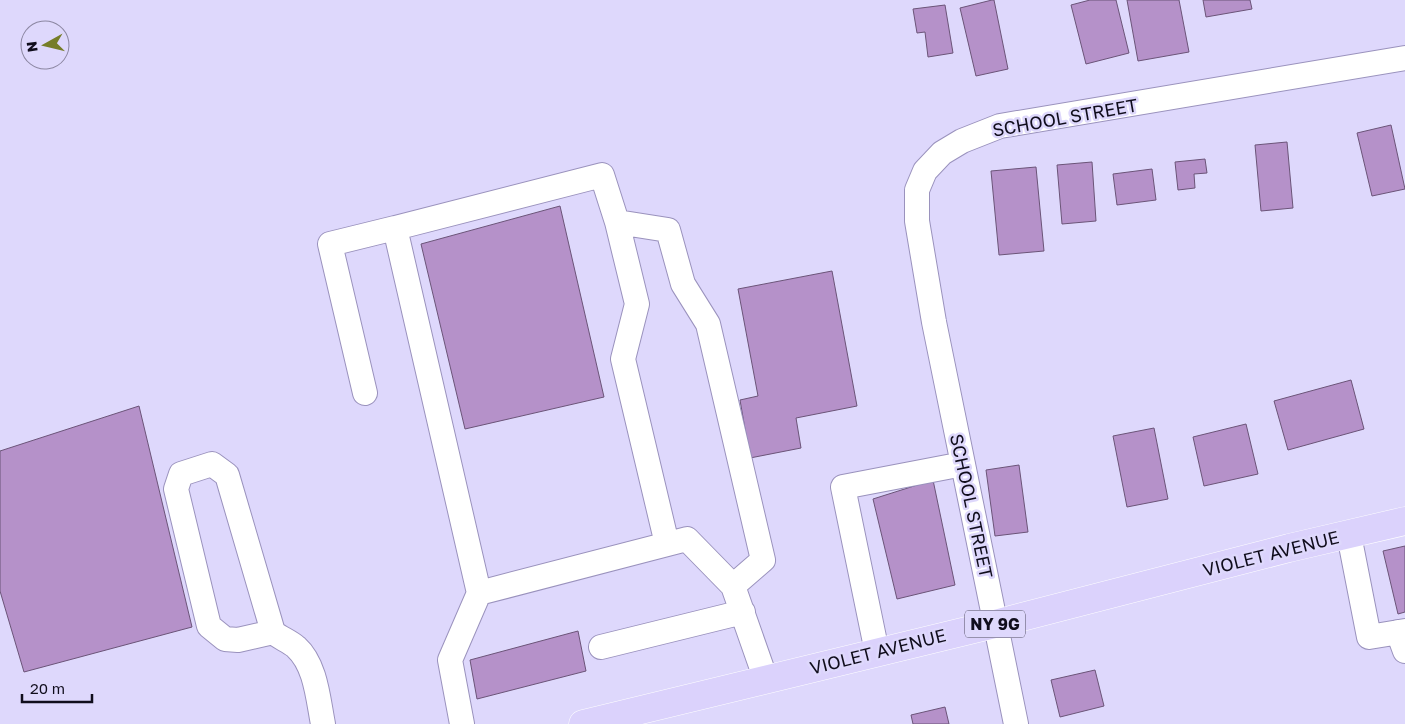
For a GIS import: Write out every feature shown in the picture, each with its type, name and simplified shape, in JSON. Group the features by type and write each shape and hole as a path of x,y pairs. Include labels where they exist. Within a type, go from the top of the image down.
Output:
{"main road":[{"name":"VIOLET AVENUE","path":"589,723 995,624 1280,550 1405,521"}],"street":[{"name":"SCHOOL STREET","path":"1016,724 934,322 917,221 917,190 925,172 942,153 962,141 1000,126 1405,58"},
{"path":"365,393 330,244 602,175 617,222 637,304 623,359 667,544"},
{"path":"617,222 668,230 683,284 708,324 763,560 733,586"},
{"path":"395,228 479,593 450,660 462,724"},
{"path":"273,632 238,640 226,638 209,626 176,489 181,474 212,464 227,475 273,632 296,647 308,663 323,724"},
{"path":"877,652 843,486 963,464"},
{"path":"1349,535 1369,637 1403,638"},
{"path":"479,593 688,539 733,586 766,680"},
{"path":"601,647 743,612"}],"building":[{"path":"994,0 1008,69 976,76 960,8"},
{"path":"1090,0 1116,0 1129,53 1086,64 1071,5"},
{"path":"1127,0 1179,0 1189,52 1138,61"},
{"path":"1203,0 1250,0 1252,9 1206,17"},
{"path":"945,5 953,53 928,57 925,32 917,33 913,9"},
{"path":"1391,125 1405,189 1372,196 1357,133"},
{"path":"1287,142 1293,208 1261,211 1255,145"},
{"path":"1205,159 1207,173 1194,174 1195,188 1178,190 1175,162"},
{"path":"1092,162 1096,221 1062,224 1057,165"},
{"path":"1036,167 1044,251 999,255 991,171"},
{"path":"1152,169 1156,200 1117,205 1113,174"},
{"path":"560,206 604,397 465,429 421,244"},
{"path":"832,271 857,406 796,418 801,448 750,458 740,400 758,396 738,289"},
{"path":"1351,380 1364,429 1288,450 1274,401"},
{"path":"139,406 192,627 24,672 0,591 0,451"},
{"path":"1246,424 1258,474 1204,486 1193,437"},
{"path":"1154,428 1168,499 1127,507 1113,436"},
{"path":"1019,465 1028,532 995,536 986,470"},
{"path":"933,480 955,585 897,599 873,499"},
{"path":"1405,546 1405,612 1398,614 1383,551"},
{"path":"578,631 586,671 477,699 470,660"},
{"path":"1095,670 1104,706 1060,717 1051,680"},
{"path":"945,707 949,724 913,724 911,715"}]}
